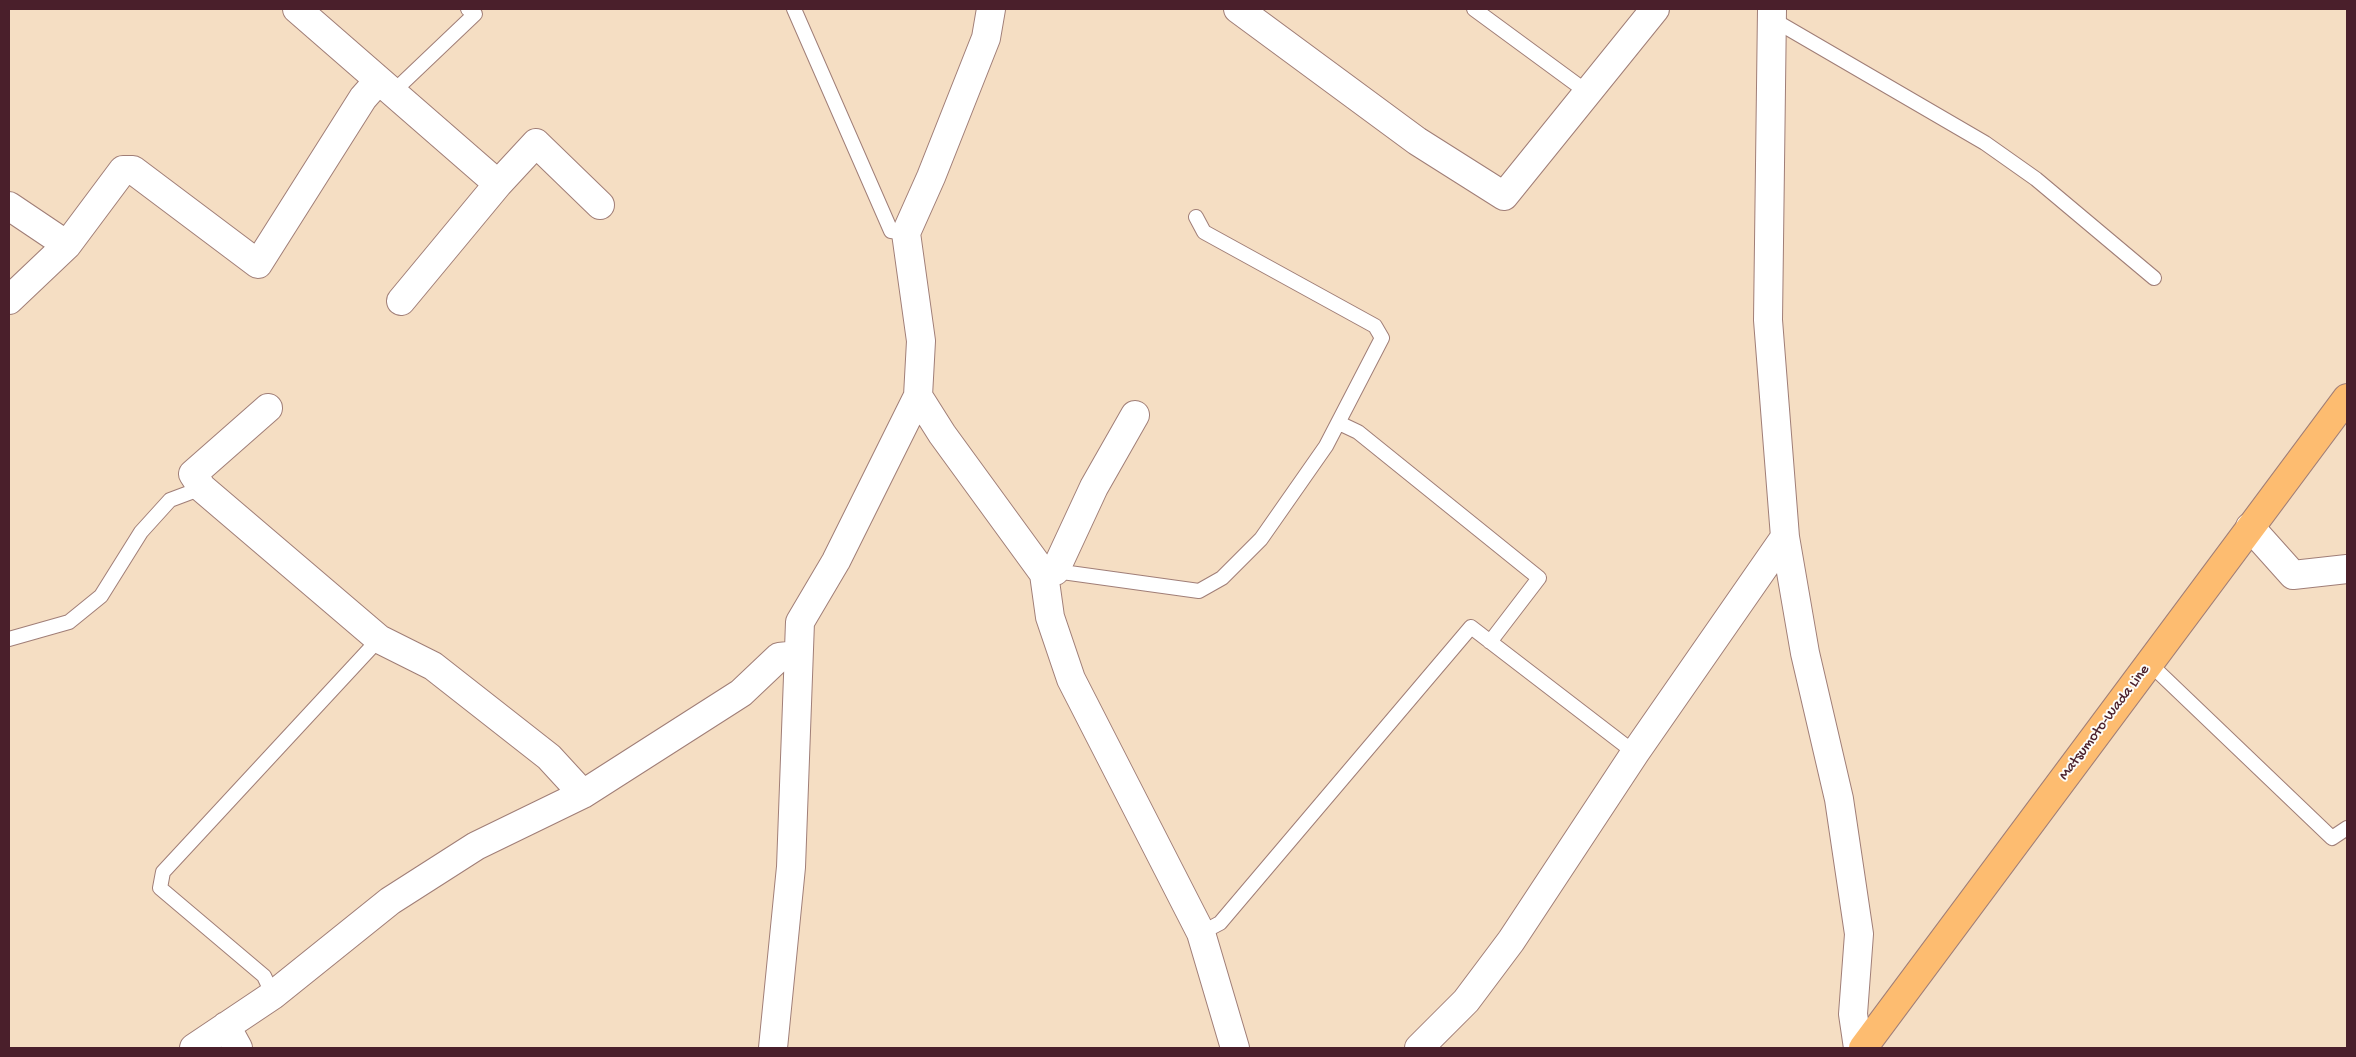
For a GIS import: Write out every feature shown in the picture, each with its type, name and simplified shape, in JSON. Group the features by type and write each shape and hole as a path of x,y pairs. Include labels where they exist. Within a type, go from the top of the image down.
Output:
{"main road":[{"name":"Matsumoto-Wada Line","path":"1863,1048 2347,398"}],"street":[{"path":"297,9 498,184"},
{"path":"773,1048 790,867 800,622 836,561 918,396 922,341 906,232 931,177 986,38 991,9"},
{"path":"1238,9 1417,141 1504,196 1655,9"},
{"path":"1772,14 1768,320 1785,537 1805,653 1839,799 1859,934 1853,1014 1858,1048"},
{"path":"9,300 67,245 123,170 133,170 258,264 363,98 385,87"},
{"path":"401,301 498,184 536,143 600,205"},
{"path":"9,206 67,245"},
{"path":"918,396 942,434 1050,573"},
{"path":"268,408 193,474 202,488 379,639 434,666 549,757 583,794"},
{"path":"1135,415 1094,487 1050,573 1050,617 1071,679 1201,933 1235,1048"},
{"path":"2250,527 2293,575 2347,569"},
{"path":"1419,1048 1466,1002 1511,941 1635,753 1785,537"},
{"path":"194,1048 232,1037 273,996 390,902 476,846 583,794 741,693 779,657 798,655"}],"lane":[{"path":"385,87 475,14 468,9"},
{"path":"794,9 891,231 906,232"},
{"path":"1474,9 1587,92"},
{"path":"1772,14 1984,143 2036,179 2154,278"},
{"path":"1050,573 1199,590 1222,578 1261,539 1326,446 1382,338 1374,326 1204,232 1196,217"},
{"path":"1339,423 1358,432 1539,578 1490,642"},
{"path":"9,639 69,622 101,596 142,532 170,500 202,488"},
{"path":"1201,933 1220,923 1471,627 1635,753"},
{"path":"273,996 264,976 160,888 163,872 379,639"},
{"path":"2150,663 2332,838 2347,828"}]}
